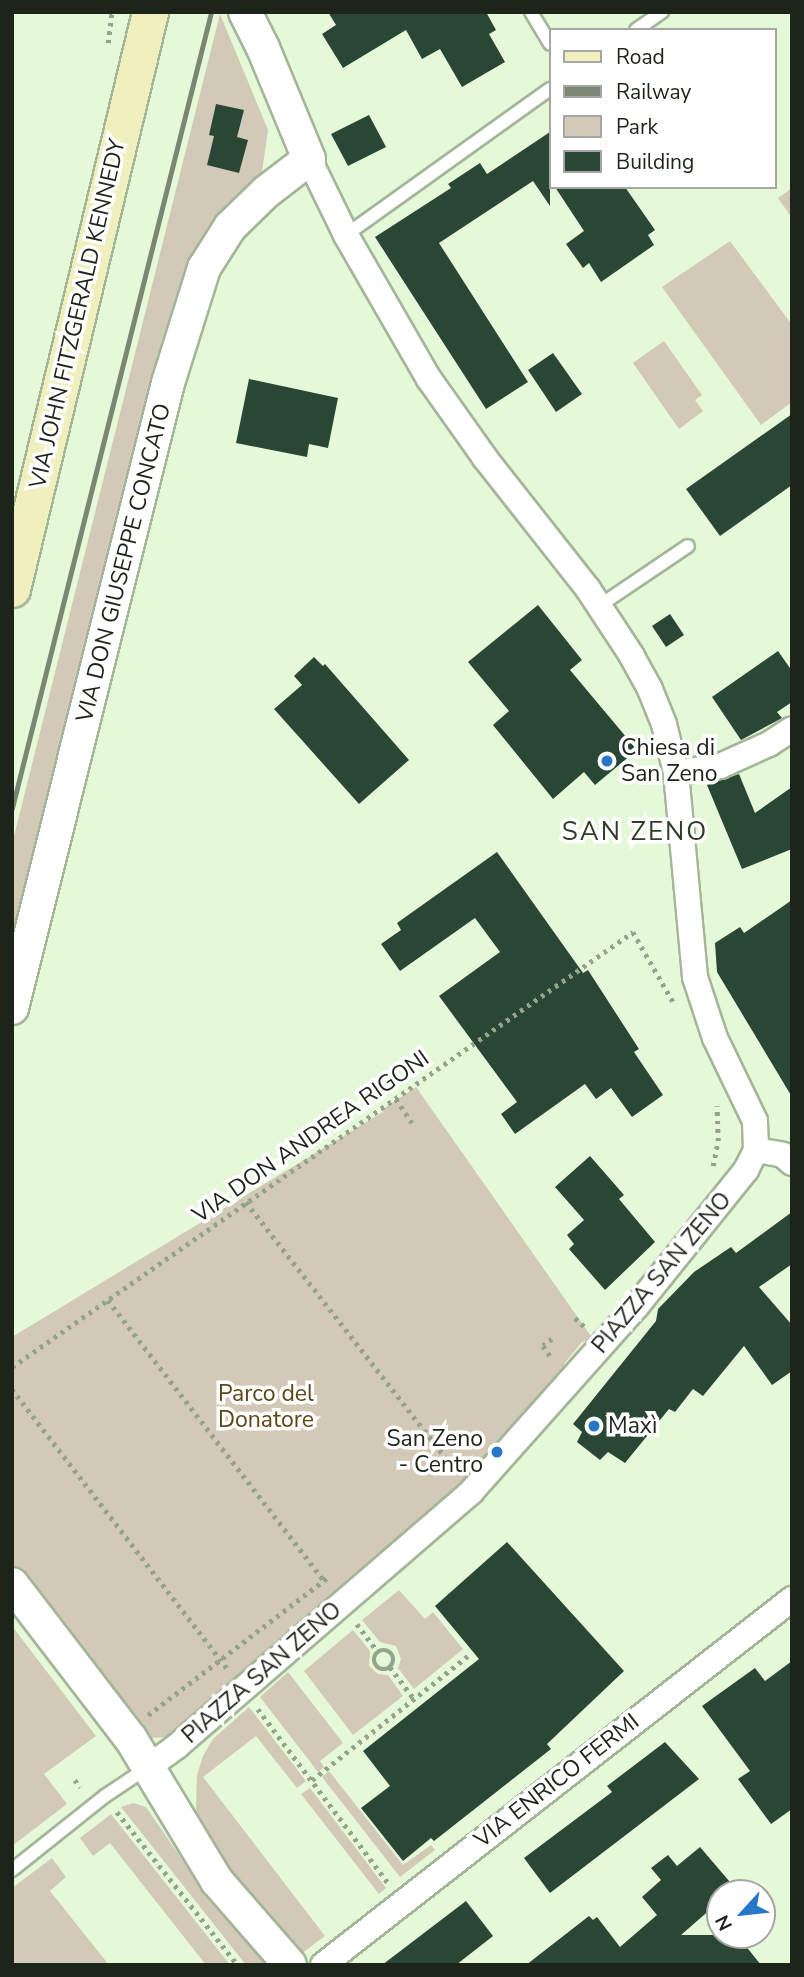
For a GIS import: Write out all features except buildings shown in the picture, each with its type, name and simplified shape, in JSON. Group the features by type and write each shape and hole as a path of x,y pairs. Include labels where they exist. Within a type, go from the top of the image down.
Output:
{"main road":[{"name":"VIA JOHN FITZGERALD KENNEDY","path":"12,589 145,21"}],"street":[{"path":"245,12 263,48 309,159 346,235 429,379 599,606 650,689 664,724 676,773 695,977 715,1038 755,1121 756,1150 783,1155 792,1163"},
{"path":"263,48 265,12"},
{"name":"VIA DON GIUSEPPE CONCATO","path":"12,1008 169,383 204,268 230,228 266,192 309,159"},
{"path":"676,773 720,766 769,744 792,729"},
{"name":"PIAZZA SAN ZENO","path":"147,1768 243,1690 471,1492 635,1307 746,1170 756,1150"},
{"path":"12,1584 131,1739 217,1881 290,1965"},
{"name":"VIA ENRICO FERMI","path":"323,1965 792,1599"}],"lane":[{"path":"531,12 548,41"},
{"path":"639,28 662,12"},
{"path":"346,235 548,90"},
{"path":"599,606 688,546"},
{"name":"PIAZZA SAN ZENO","path":"12,1870 105,1796 147,1768"}],"path":[{"name":"VIA DON ANDREA RIGONI","path":"12,1367 629,934 633,932 678,1011"},
{"path":"396,1099 412,1123"},
{"path":"711,1170 718,1141 716,1101"},
{"path":"246,1202 471,1492"},
{"path":"108,1300 324,1580"},
{"path":"575,1318 585,1328 592,1326"},
{"path":"543,1346 552,1339"},
{"path":"12,1389 403,1900"},
{"path":"354,1621 378,1652"},
{"path":"384,1649 392,1654 394,1660 390,1667 382,1669 376,1666 374,1657 378,1652 384,1649"},
{"path":"312,1780 468,1656"},
{"path":"390,1667 414,1699"},
{"path":"75,1780 80,1787"}],"green space":[{"path":"220,14 268,130 262,172 233,202 235,208 12,959 12,844"},
{"path":"792,188 792,218 778,198"},
{"path":"730,241 792,325 792,402 761,425 662,287"},
{"path":"664,341 702,395 695,400 703,411 679,429 633,363"},
{"name":"Parco del Donatore","path":"416,1087 593,1339 582,1342 564,1364 568,1370 461,1489 175,1737 149,1738 12,1564 12,1337 383,1112 383,1109"},
{"path":"399,1590 425,1619 433,1612 463,1649 414,1689 398,1668 401,1659 396,1646 380,1642 362,1620"},
{"path":"12,1626 96,1736 44,1774 67,1804 12,1846"},
{"path":"353,1630 370,1651 369,1666 378,1674 388,1675 403,1696 353,1735 304,1671"},
{"path":"288,1672 343,1743 320,1761 324,1767 318,1772 260,1697"},
{"path":"249,1707 306,1781 297,1788 256,1736 203,1777 325,1936 301,1954 222,1861 196,1810 197,1775 203,1756 213,1739"},
{"path":"329,1771 403,1865 431,1845 435,1850 400,1877 322,1777"},
{"path":"310,1788 386,1888 379,1894 301,1794"},
{"path":"133,1803 146,1807 203,1890 269,1965 246,1965 121,1807"},
{"path":"111,1814 230,1965 206,1965 110,1843 93,1856 80,1838"},
{"path":"52,1858 66,1877 50,1891 109,1965 12,1965 12,1888"}],"railway":[{"path":"12,808 211,12"}],"place":[{"name":"Chiesa di San Zeno","path":"607,761"},
{"name":"Maxì","path":"594,1426"},
{"name":"San Zeno - Centro","path":"497,1452"}],"district":[{"name":"SAN ZENO","path":"635,832"}]}
